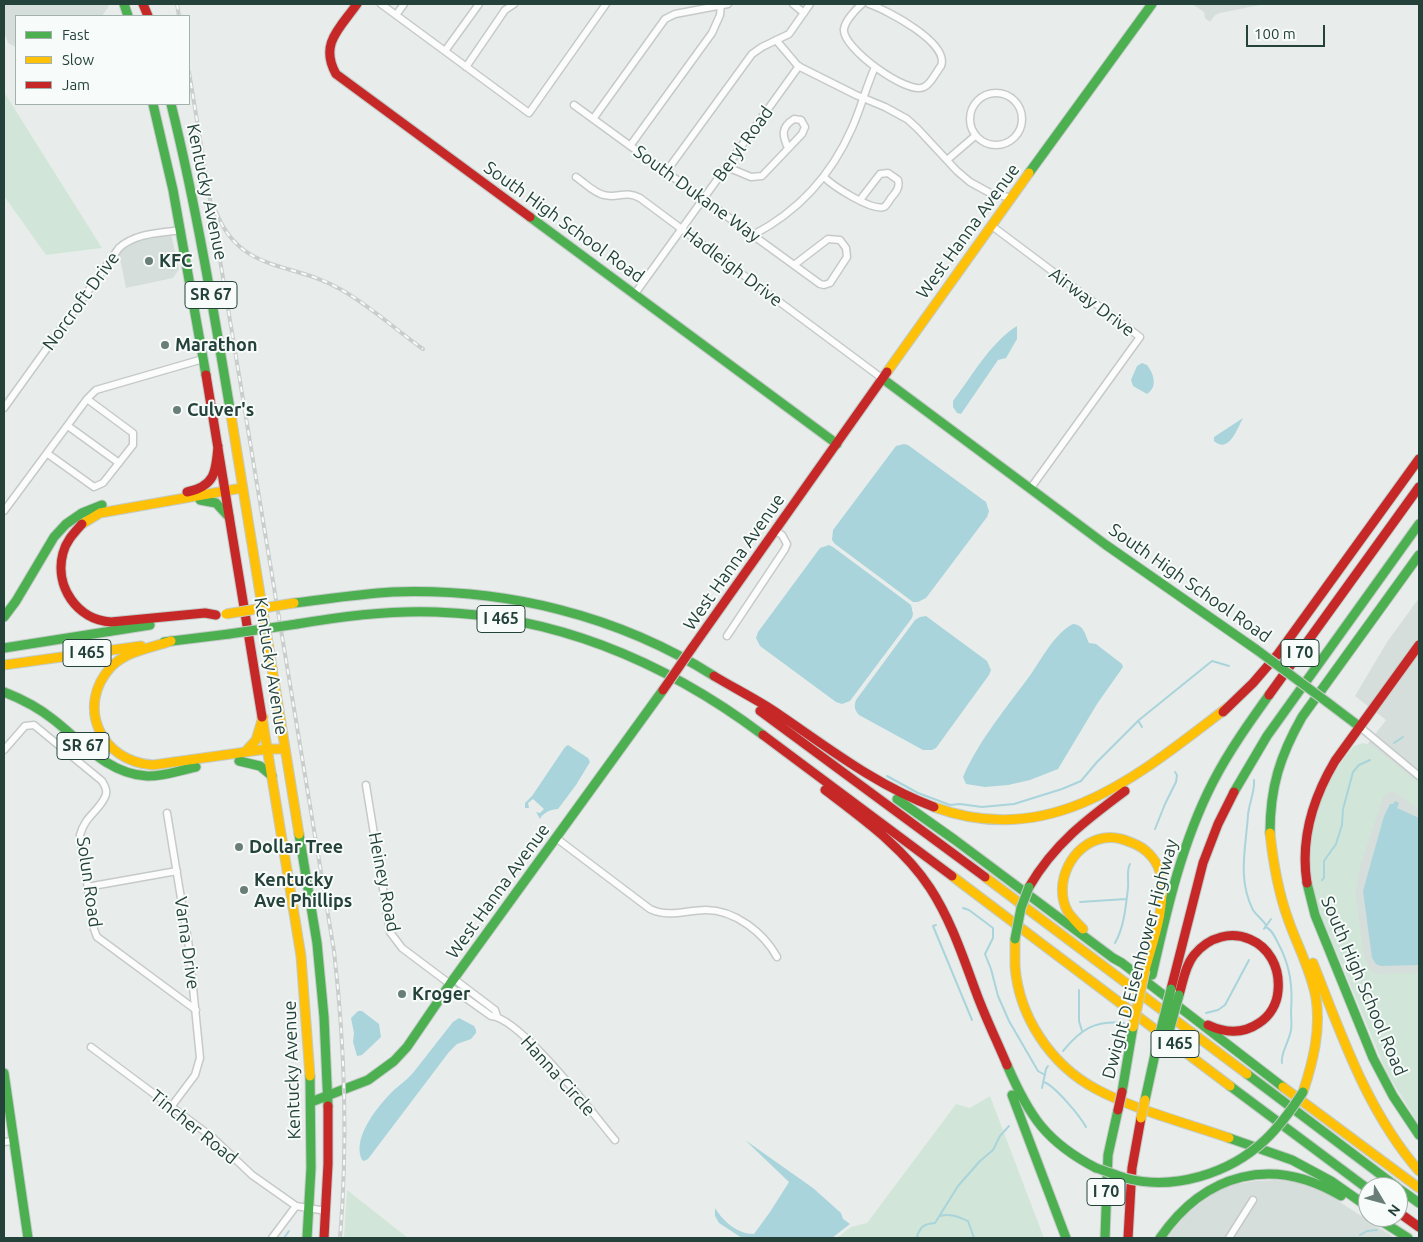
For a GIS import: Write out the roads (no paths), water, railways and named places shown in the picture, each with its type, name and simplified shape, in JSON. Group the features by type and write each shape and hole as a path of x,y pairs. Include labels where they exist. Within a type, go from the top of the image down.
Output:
{"main road":[{"name":"South High School Road","path":"358,4 329,45 328,57 330,66 336,74 837,444"},
{"name":"West Hanna Avenue","path":"311,1102 368,1080 394,1061 406,1047 1152,4"},
{"name":"Kentucky Avenue","path":"153,105 181,230 263,717 302,966 308,1026 311,1102 307,1238"},
{"name":"Kentucky Avenue","path":"172,105 207,271 317,943 324,1008 329,1094 324,1238"},
{"name":"South High School Road","path":"882,379 1030,489 1257,650 1360,727 1331,767 1313,805 1305,846 1306,882 1320,928 1373,1058 1396,1101 1419,1135"},
{"name":"SR 67","path":"198,490 206,486 213,477 216,469 218,446"},
{"path":"1358,1200 1331,1181 1292,1160 1118,1100 1098,1091 1073,1075 1048,1050 1028,1015 1017,980 1015,939 1021,908 1029,887 1042,864 1062,840 1189,742 1253,683 1278,654 1419,459"},
{"name":"Dwight D Eisenhower Highway","path":"1105,1238 1108,1155 1135,1029 1184,851 1204,800 1225,760 1253,718 1419,487"},
{"path":"216,615 205,613 109,622 102,620 85,613 70,599 62,582 60,562 66,543 74,530 94,515 242,488"},
{"path":"4,617 19,596 48,544 63,526 74,517 102,505 198,490 225,490"},
{"path":"186,499 214,501 221,506 229,517"},
{"name":"Dwight D Eisenhower Highway","path":"1128,1238 1132,1168 1141,1118 1161,1048 1171,990 1203,864 1218,824 1237,785 1267,736 1419,524"},
{"path":"977,994 1018,1093 1027,1110 1059,1146 1096,1168 1125,1178 1153,1182 1178,1181 1212,1173 1240,1160 1267,1140 1288,1117 1303,1092 1316,1047 1317,1022 1316,999 1308,971 1284,906 1272,860 1268,824 1273,784 1283,753 1302,718 1419,555"},
{"name":"I 465","path":"4,648 294,603 357,595 408,592 461,594 520,601 579,615 631,632 678,654 730,686 752,705 888,807 1030,910 1385,1177"},
{"name":"I 465","path":"4,666 361,615 404,612 497,618 543,627 584,638 643,661 693,688 743,720 890,828 1358,1181"},
{"path":"171,641 120,660 109,669 101,680 95,698 94,716 98,730 105,742 122,757 145,765 180,762 245,752 268,752 285,749"},
{"path":"1360,727 1419,645"},
{"path":"730,686 756,699 890,789 942,812 976,818 1020,819 1070,809 1110,792 1228,708"},
{"path":"693,688 739,726 846,806 892,844 910,862 930,889 964,958 992,1042 1066,1238"},
{"name":"SR 67","path":"4,692 43,712 101,761 127,773 151,776 239,761 268,752"},
{"path":"245,752 256,740 263,717"},
{"path":"823,745 956,840 1112,958 1122,963 1184,1009 1206,1024 1218,1029 1237,1032 1252,1028 1265,1018 1275,1006 1279,992 1279,972 1270,954 1256,942 1240,937 1222,937 1207,943 1193,957 1179,995 1161,1048"},
{"path":"239,761 260,766 272,776"},
{"path":"1122,963 1074,920 1066,909 1062,891 1066,867 1075,853 1086,845 1108,838 1124,839 1137,845 1150,855 1160,872 1162,894 1149,973"},
{"path":"1279,886 1289,904 1366,1093 1390,1135 1419,1171"},
{"path":"1184,1009 1242,1056 1419,1188"},
{"path":"4,1073 8,1142 28,1238"},
{"path":"1160,1238 1173,1219 1197,1197 1226,1182 1255,1175 1282,1175 1312,1181 1358,1206"},
{"name":"I 465","path":"1408,1195 1419,1203"},
{"path":"1408,1220 1419,1228"},
{"path":"1391,1227 1409,1238"},
{"path":"1395,1227 1409,1238"}],"street":[{"path":"381,4 529,113 606,4"},
{"path":"396,15 404,4"},
{"path":"445,51 479,4"},
{"path":"466,67 505,10 514,4"},
{"path":"630,146 712,33 718,20 721,4"},
{"path":"593,119 662,21 670,16 696,7 728,4"},
{"path":"792,4 804,13"},
{"path":"666,172 752,54 791,32 810,4"},
{"path":"862,4 845,24 845,36 875,68 918,89 926,86 941,66 943,62 942,57 920,32 901,18 870,4"},
{"path":"776,40 799,66 862,98 888,108 911,122 961,174 979,187 997,195 1012,198"},
{"name":"Beryl Road","path":"634,295 799,66"},
{"path":"753,235 792,210 824,178 846,142 875,68"},
{"path":"998,94 1008,96 1015,102 1022,120 1020,130 1012,140 1002,145 994,146 985,143 975,136 971,127 970,115 973,106 980,99 986,95 998,94"},
{"name":"South Dukane Way","path":"574,105 819,284 830,283 845,261 847,250 842,242 835,238 826,240 794,265"},
{"path":"947,160 975,136"},
{"path":"727,167 751,177 759,178 765,174 788,148"},
{"path":"824,178 839,189 860,200 880,207 886,206 898,189 897,179 888,173 882,173 860,200"},
{"name":"Hadleigh Drive","path":"576,177 603,195 609,196 625,193 638,196 882,379"},
{"name":"Airway Drive","path":"992,226 1140,337 1030,489"},
{"name":"Norcroft Drive","path":"4,408 103,267 119,248 138,237 181,230"},
{"path":"4,511 87,399 96,390 203,359"},
{"path":"48,454 94,487 104,483 133,445 133,433 87,399"},
{"path":"68,426 118,464"},
{"path":"727,636 785,549 787,544 784,538 776,531"},
{"name":"Solun Road","path":"4,750 25,726 31,724 36,726 102,781 106,788 106,796 82,825 80,835 91,920 97,937 196,1010"},
{"path":"1360,727 1419,776"},
{"name":"Heiney Road","path":"366,785 390,932 402,948 451,983"},
{"name":"Varna Drive","path":"167,813 189,947 200,1058 196,1073 171,1107"},
{"path":"556,838 650,909 668,914 706,910 730,915 763,937 777,957"},
{"path":"87,886 177,871"},
{"name":"Hanna Circle","path":"451,983 491,1016 497,1016 539,1049 615,1140"},
{"name":"Tincher Road","path":"91,1047 212,1137 252,1174 296,1206"},
{"path":"1229,1238 1254,1200"},
{"path":"272,1238 296,1206 326,1211"}],"water":[{"path":"1017,326 1017,339 1006,358 998,360 961,414 957,413 953,407 953,401 998,341"},
{"path":"1142,363 1147,365 1154,380 1153,388 1147,394 1133,386 1131,380 1137,366"},
{"path":"1243,418 1235,434 1228,442 1219,444 1214,441 1214,437"},
{"path":"904,444 986,502 989,511 987,517 926,598 918,602 913,602 832,540 833,530 896,446"},
{"path":"829,545 911,605 913,614 912,618 850,701 842,704 836,702 760,646 756,638 758,632 820,548"},
{"path":"926,616 987,661 991,670 936,748 932,750 923,750 859,715 855,706 856,700 915,620"},
{"path":"1073,624 1082,628 1089,643 1096,644 1122,664 1123,667 1097,704 1058,769 1030,780 1008,785 985,787 966,784 963,777 985,737 1055,639"},
{"path":"568,745 588,758 590,762 558,809 548,812 540,819 536,812 540,813 544,809 533,799 528,803 529,808 525,808 525,803"},
{"path":"1395,801 1399,803 1397,808 1419,818 1419,965 1381,966 1376,964 1372,958 1363,891 1384,816 1390,804 1393,804"},
{"path":"358,1011 362,1011 379,1024 381,1037 362,1055 357,1056 353,1042 354,1033 351,1018"},
{"path":"459,1018 474,1026 476,1033 471,1039 457,1044 449,1052 368,1159 362,1160 360,1143 366,1125 383,1101 412,1074 453,1022"},
{"path":"745,1140 813,1188 841,1213 843,1219 850,1224 832,1238 742,1238 719,1223 715,1216 715,1208 731,1226 742,1232 754,1234 789,1182"}],"waterway":[{"path":"887,776 918,793 950,805 960,804 982,807 1014,804 1062,789 1081,781 1139,720 1212,661 1229,666"},
{"path":"1139,722 1142,727"},
{"path":"1394,743 1403,737"},
{"path":"1322,880 1324,878 1324,861 1336,844 1342,825 1343,809 1353,772 1359,765 1370,760"},
{"path":"1155,829 1176,782 1177,775 1175,772"},
{"path":"1254,780 1244,851 1244,875 1245,887 1253,910 1266,925"},
{"path":"1115,943 1121,930 1124,916 1130,864"},
{"path":"1080,902 1126,899"},
{"path":"963,908 969,910 993,928 993,938 985,954 998,996 1009,1021 1038,1071 1045,1075"},
{"path":"1264,929 1271,919"},
{"path":"936,925 933,926 972,1020"},
{"path":"1265,927 1273,933 1282,951 1291,984 1291,1028 1282,1056 1282,1063"},
{"path":"1206,1013 1218,1010 1225,1005 1249,960"},
{"path":"1079,990 1079,1021 1082,1031"},
{"path":"1063,1051 1076,1037 1089,1028 1105,1023 1124,1023"},
{"path":"1042,1088 1048,1066"},
{"path":"1044,1082 1067,1102 1086,1127"},
{"path":"918,1238 918,1233 923,1226 935,1223 958,1186 980,1161 993,1150 1000,1136 1009,1126"},
{"path":"940,1216 951,1215 968,1221 974,1238"},
{"path":"1360,1235 1367,1231 1377,1230"},
{"path":"284,1238 289,1231"}],"railway":[{"path":"177,4 179,15"},
{"path":"190,78 334,951 341,1023 345,1130 340,1238"},
{"path":"216,212 227,232 239,246 254,256 269,263 322,280 351,295 423,349"}],"place":[{"name":"KFC","path":"149,261"},
{"name":"Marathon","path":"165,345"},
{"name":"Culver's","path":"177,410"},
{"name":"Dollar Tree","path":"239,847"},
{"name":"Kentucky Ave Phillips","path":"244,890"},
{"name":"Kroger","path":"402,994"}]}
